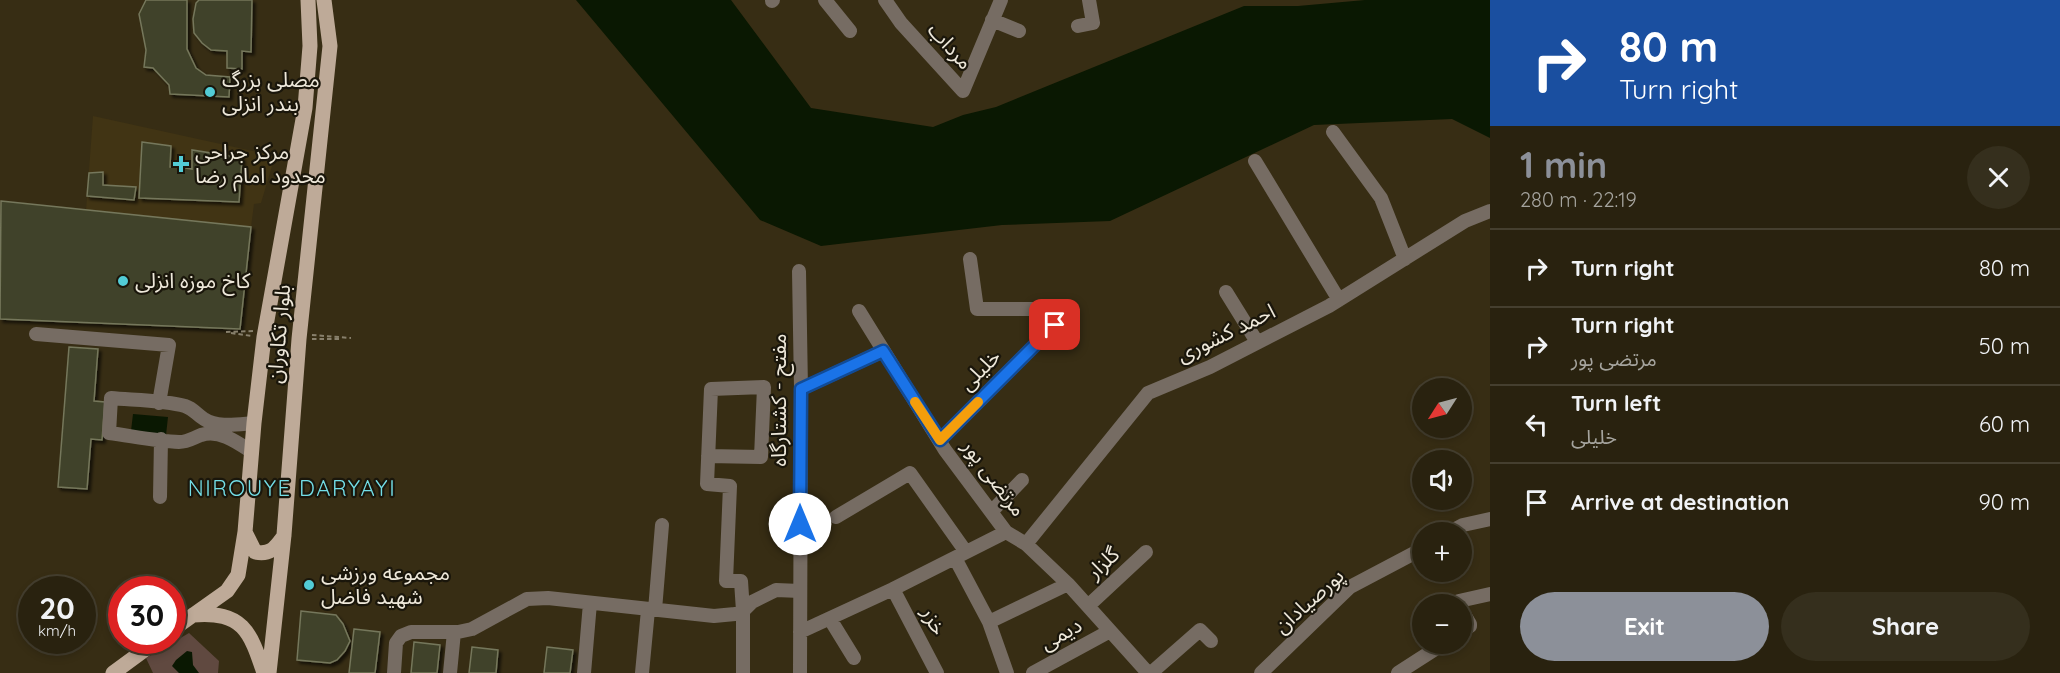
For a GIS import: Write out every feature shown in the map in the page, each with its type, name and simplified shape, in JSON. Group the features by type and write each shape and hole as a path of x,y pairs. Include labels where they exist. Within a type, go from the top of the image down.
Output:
{"main road":[{"name":"بلوار تکاوران","path":"193,615 227,591 238,575 245,532 264,337 305,108 310,46 308,0"},
{"name":"بلوار تکاوران","path":"269,673 284,535 299,339 330,46 324,0"},
{"path":"245,532 255,552 264,554 273,551 284,535"},
{"path":"186,620 193,615 216,615 232,619 242,626 254,642 264,673"},
{"path":"113,673 139,654"}],"street":[{"path":"825,0 850,31"},
{"name":"مرداب","path":"885,0 901,23 963,91 992,20"},
{"path":"1001,0 992,20 1019,31"},
{"path":"1078,26 1093,23 1089,0"},
{"path":"1333,132 1380,198 1405,259"},
{"path":"1255,161 1339,300"},
{"name":"احمد کشوری","path":"1026,544 1148,393 1209,367 1339,300 1465,221 1490,211"},
{"name":"خلیلی","path":"940,440 1055,325 1053,315 1037,309 977,309 970,259"},
{"name":"مفتح - کشتارگاه","path":"799,271 800,673"},
{"path":"1226,292 1257,342"},
{"name":"مرتضی پور","path":"859,311 940,440 1006,532 1026,544 1068,584 1150,673"},
{"path":"36,334 169,345 159,403"},
{"path":"801,389 883,351"},
{"path":"708,456 761,457 764,387 711,389 708,456 707,484 730,486 726,581 741,581 743,673"},
{"path":"252,452 234,440 217,434 201,435 192,440 180,442 109,433 111,398 183,405 196,411 204,419 218,423 233,425 254,423"},
{"path":"160,497 161,439"},
{"path":"836,517 910,473 961,555 1007,673"},
{"path":"991,512 1022,480"},
{"path":"1472,523 1490,519"},
{"path":"642,673 662,525"},
{"path":"800,632 893,589 1006,532"},
{"name":"گلزار","path":"1089,605 1146,552"},
{"name":"پورصیادان","path":"1268,671 1350,587 1412,554"},
{"path":"989,622 1068,584"},
{"name":"خزر","path":"893,589 937,673"},
{"path":"394,673 396,643 401,636 411,632 454,632 472,629 527,599 548,598 714,616 743,611 752,602 776,590 800,591"},
{"path":"1472,598 1490,594"},
{"path":"584,673 590,603"},
{"path":"830,618 854,658"},
{"path":"1150,673 1200,630 1211,641"},
{"name":"دیمی","path":"1033,673 1110,631"},
{"path":"450,673 454,632"},
{"path":"1398,673 1427,654"}],"path":[{"path":"244,330 226,332 264,337"},
{"path":"299,339 351,338 315,335"}],"shaded area":[{"path":"576,0 731,0 811,108 933,127 963,115 996,107 1244,6 1298,6 1365,0 1490,0 1490,138 1452,119 1314,125 1110,221 1002,225 821,246 760,220"},
{"name":"مرکز جراحی محدود امام رضا","path":"93,116 275,156 261,203 254,204 251,227 86,211"},
{"path":"133,414 168,417 166,435 131,431"},
{"path":"189,633 219,661 218,673 153,673 146,658 153,654 186,654 186,635"},
{"path":"186,652 192,652 193,665 199,673 179,673 172,666"}],"building":[{"path":"146,0 187,0 187,49 196,68 206,75 230,77 229,97 170,94 169,85 153,68 144,67 146,50 139,14"},
{"path":"199,0 252,0 251,52 242,51 242,69 227,68 227,51 211,50 194,33 193,19 196,3"},
{"path":"142,142 171,146 170,167 174,167 174,163 186,163 186,168 192,169 192,150 242,158 239,202 139,198"},
{"path":"103,172 103,185 136,187 134,200 87,196 89,173"},
{"name":"کاخ موزه انزلی","path":"1,201 251,227 240,329 0,319"},
{"path":"69,347 98,349 94,401 105,402 102,440 91,439 87,489 58,487"},
{"path":"301,611 336,615 343,624 350,641 337,660 330,663 297,660"},
{"path":"354,629 380,632 375,673 349,673"},
{"path":"414,642 440,645 437,673 411,673"},
{"path":"472,647 498,650 496,673 469,673"},
{"path":"547,647 573,650 570,673 544,673"}],"slow traffic":[{"path":"915,402 940,440 978,402"}],"place":[{"name":"مصلی بزرگ بندر انزلی","path":"210,92"},
{"name":"مرکز جراحی محدود امام رضا","path":"181,164"},
{"name":"کاخ موزه انزلی","path":"123,281"},
{"name":"مجموعه ورزشی شهید فاضل","path":"309,585"}],"district":[{"name":"NIROUYE DARYAYI","path":"292,488"}],"route":[{"path":"800,524 801,389 883,351 940,440 1055,325"}]}
